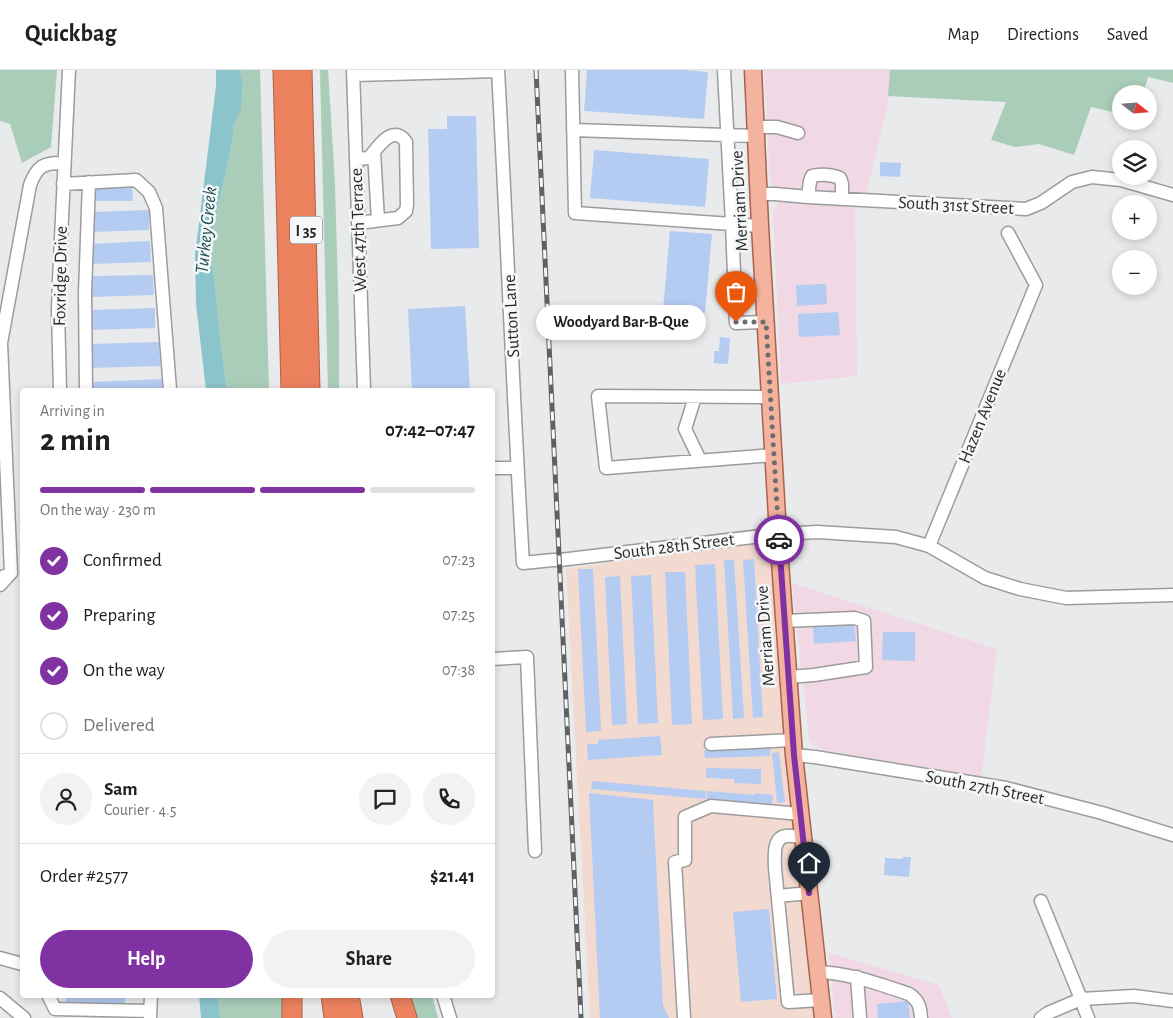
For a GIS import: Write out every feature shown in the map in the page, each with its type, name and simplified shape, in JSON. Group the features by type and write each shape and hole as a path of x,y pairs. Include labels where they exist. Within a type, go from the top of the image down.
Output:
{"highway":[{"name":"I 35","path":"283,70 291,388"},
{"name":"I 35","path":"302,70 310,388"},
{"path":"292,998 292,1018"},
{"path":"331,998 334,1018"},
{"path":"350,998 353,1018"},
{"path":"401,998 408,1018"}],"main road":[{"name":"Merriam Drive","path":"753,70 778,534 793,748 823,1018"}],"street":[{"name":"Foxridge Drive","path":"60,388 58,301 69,70"},
{"path":"572,70 575,213 760,226"},
{"path":"724,70 736,322 766,322"},
{"path":"353,73 498,71"},
{"name":"Sutton Lane","path":"498,71 523,563"},
{"name":"West 47th Terrace","path":"353,73 364,388"},
{"path":"573,130 728,135 756,132 777,127 798,133"},
{"path":"356,160 369,158 384,140 390,136 398,135 406,142 406,211 398,218 358,223"},
{"path":"374,152 378,220"},
{"path":"0,585 5,575 0,343 30,185 43,165 53,162 64,163"},
{"path":"808,197 812,176 820,174 840,178 842,198"},
{"name":"South 31st Street","path":"759,194 1026,209 1041,204 1072,182 1092,177 1121,180 1173,195"},
{"path":"63,184 136,180 149,192 156,208 170,388"},
{"path":"86,388 89,182"},
{"name":"Hazen Avenue","path":"929,546 1036,285 1008,233"},
{"path":"770,397 598,396 606,468 774,455"},
{"path":"695,397 685,429 700,460"},
{"path":"495,468 517,468"},
{"name":"South 28th Street","path":"523,563 778,534 818,532 896,537 929,546 985,578 1020,589 1066,598 1173,596"},
{"path":"784,621 855,618 864,621 866,667 788,678"},
{"path":"495,659 527,656 535,851"},
{"name":"South 27th Street","path":"711,744 793,748 815,757 1006,788 1102,813 1173,835"},
{"path":"684,1018 675,862 686,860 685,818 710,806 800,814"},
{"path":"803,837 785,836 777,842 775,848 775,868 788,1002 821,1000"},
{"path":"778,896 809,893"},
{"path":"1041,900 1088,1018"},
{"path":"0,958 20,963"},
{"path":"818,972 856,977 909,994 916,999 920,1008 921,1018"},
{"path":"856,977 860,1018"},
{"path":"1041,1018 1081,998 1134,996 1173,1001"},
{"path":"0,998 24,1018"},
{"path":"49,998 52,1014 150,1014 151,998"},
{"path":"444,998 450,1018"}],"shaded area":[{"path":"764,70 890,70 888,104 866,195 776,189 770,182"},
{"path":"780,201 855,202 857,376 781,384 773,215 777,205"},
{"path":"762,540 771,543 817,1018 590,1018 566,569"},
{"path":"792,583 997,649 981,777 824,750 811,743"},
{"path":"829,953 939,985 952,1018 835,1018"}],"green space":[{"path":"0,70 57,70 51,147 22,163 10,124 0,121"},
{"path":"240,70 260,70 269,388 227,388 214,276 209,254 231,149 234,124 241,108 243,85"},
{"path":"320,70 328,70 335,183 339,326 339,388 328,388"},
{"path":"890,70 1173,70 1173,83 1148,77 1146,85 1112,85 1112,112 1091,107 1074,155 1039,144 1015,147 991,140 1006,102 888,96"},
{"path":"218,998 283,998 283,1018 220,1018"},
{"path":"410,998 433,998 438,1018 416,1018"}],"water":[{"name":"Turkey Creek","path":"216,70 240,70 243,85 241,109 234,124 231,149 209,254 214,276 227,388 206,388 196,304 195,255 216,86"},
{"path":"199,998 218,998 220,1018 201,1018"}],"building":[{"path":"587,70 684,70 708,72 704,119 584,111"},
{"path":"447,116 476,116 479,248 431,249 428,129 447,129"},
{"path":"594,150 709,159 705,207 590,198"},
{"path":"880,162 901,163 900,177 880,176"},
{"path":"92,185 132,185 133,201 92,201"},
{"path":"149,210 149,230 92,232 92,212"},
{"path":"670,231 712,234 705,313 663,310"},
{"path":"150,241 151,262 90,264 90,244"},
{"path":"153,275 154,295 90,297 90,276"},
{"path":"826,284 827,304 797,306 796,285"},
{"path":"465,306 470,388 412,388 408,309"},
{"path":"155,308 155,328 90,330 90,310"},
{"path":"838,312 840,335 799,337 798,314"},
{"path":"720,337 730,338 728,364 714,363 714,351 719,351"},
{"path":"159,342 160,366 90,368 89,344"},
{"path":"163,379 163,388 90,388 90,382"},
{"path":"754,559 763,717 753,718 743,560"},
{"path":"724,560 734,560 744,718 733,719"},
{"path":"715,564 723,719 703,720 695,565"},
{"path":"578,569 593,569 601,731 586,732"},
{"path":"665,572 685,572 692,724 672,725"},
{"path":"651,575 658,723 638,724 631,576"},
{"path":"620,576 627,724 612,725 605,577"},
{"path":"854,624 856,641 814,644 813,627"},
{"path":"883,632 915,632 915,661 882,660"},
{"path":"660,736 662,755 588,760 587,744 598,744 598,740"},
{"path":"770,748 770,756 705,758 704,750"},
{"path":"779,752 785,802 777,803 772,753"},
{"path":"706,768 761,769 761,784 734,783 734,779 706,778"},
{"path":"592,781 706,791 706,799 591,789"},
{"path":"707,791 773,795 772,805 707,799"},
{"path":"589,793 653,800 663,1005 669,1018 600,1018"},
{"path":"903,857 911,857 909,877 884,875 885,858 903,859"},
{"path":"769,909 777,999 741,1002 733,912"},
{"path":"66,998 125,998 125,1003 66,1003"},
{"path":"908,1001 910,1018 878,1018 877,1004"}],"railway":[{"path":"536,70 581,1018"}],"way so far":[{"path":"736,322 766,322 779,540"}],"place":[{"name":"Woodyard Bar-B-Que","path":"736,322"}],"route":[{"path":"779,540 794,755 809,893"}]}
